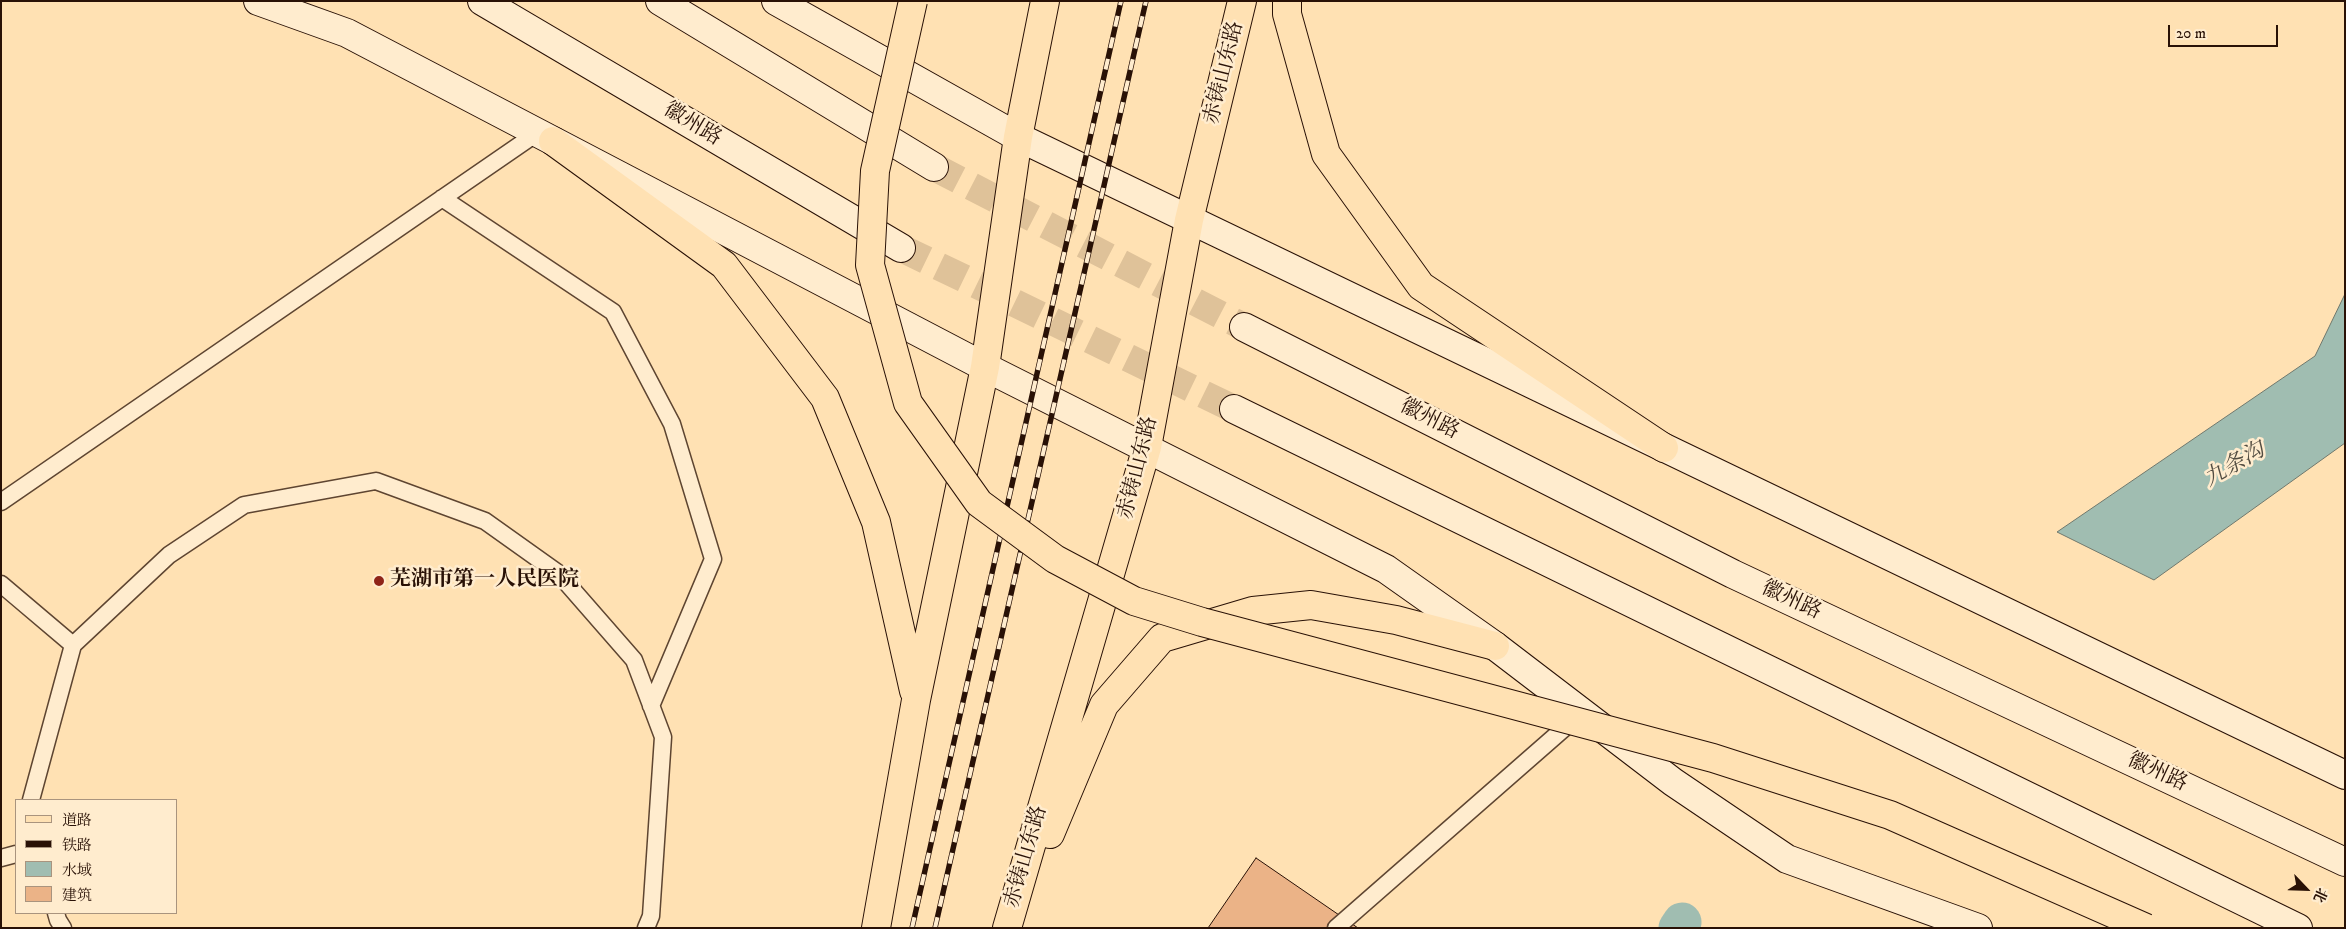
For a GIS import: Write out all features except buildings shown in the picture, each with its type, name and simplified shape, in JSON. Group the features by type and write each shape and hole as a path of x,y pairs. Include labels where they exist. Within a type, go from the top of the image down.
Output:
{"main road":[{"path":"913,1 875,171 870,265 908,403 979,503 1055,559 1134,601 1211,624 1713,758 1890,815 2146,928"},
{"path":"876,928 916,700 985,367 1018,137 1045,1"},
{"name":"赤铸山东路","path":"1007,928 1147,448 1189,220 1242,1"},
{"path":"1287,1 1286,14 1326,154 1420,286 1664,448"},
{"path":"545,137 724,265 825,398 876,522 916,700"},
{"path":"1011,928 1104,705 1162,638 1253,610 1311,605 1396,620 1495,646"}],"street":[{"path":"258,1 347,33 985,367 1386,569 1495,646 1673,782 1787,859 1978,928"},
{"name":"徽州路","path":"482,1 901,248"},
{"path":"660,1 934,167"},
{"path":"776,1 1018,137 2345,775"},
{"name":"徽州路","path":"1244,327 1733,574 2345,862"},
{"path":"1234,410 2298,928"}],"lane":[{"path":"1,502 442,198 545,137"},
{"path":"442,198 613,312 672,424 712,558 651,706"},
{"path":"31,799 73,645 168,556 244,505 376,481 485,521 558,573 634,660 663,736 651,916 646,928"},
{"path":"1,584 73,645"},
{"path":"1336,928 1581,712"},
{"path":"1,858 15,854"},
{"path":"56,914 63,928"}],"water":[{"path":"2345,294 2345,443 2154,580 2057,532 2315,356"}],"waterway":[{"name":"九条沟","path":"1678,928 1682,922"}],"tunnel":[{"path":"934,167 1244,327"},
{"path":"901,248 1234,409"}],"railway":[{"path":"912,928 1121,1"},
{"path":"935,928 1146,1"}],"place":[{"name":"芜湖市第一人民医院","path":"379,581"}]}
